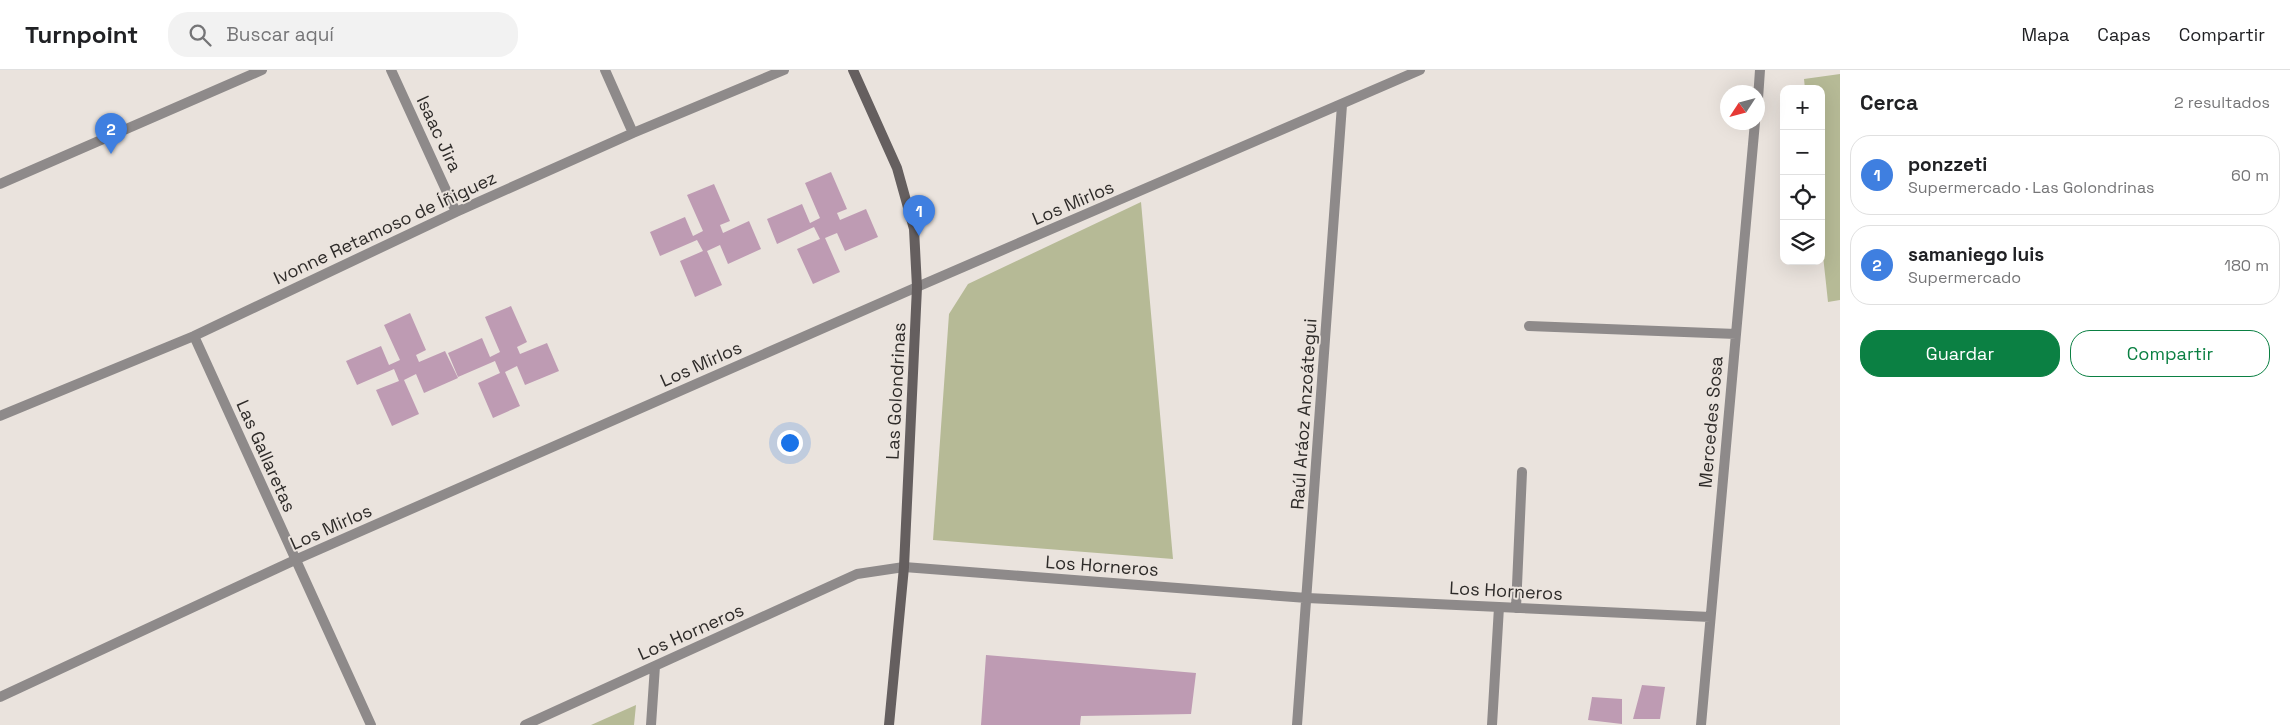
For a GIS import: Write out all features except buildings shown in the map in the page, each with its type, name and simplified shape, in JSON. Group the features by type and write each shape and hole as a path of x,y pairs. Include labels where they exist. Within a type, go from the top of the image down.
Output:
{"street":[{"path":"0,184 262,70"},
{"name":"Isaac Jira","path":"391,70 456,212"},
{"path":"606,70 632,133"},
{"name":"Ivonne Retamoso de Íñiguez","path":"0,416 194,336 456,212 632,133 784,70"},
{"name":"Las Golondrinas","path":"852,70 897,168 914,229 918,287 904,567 890,725"},
{"name":"Los Mirlos","path":"0,697 295,560 918,287 1420,70"},
{"path":"1759,85 1760,70"},
{"name":"Raúl Aráoz Anzoátegui","path":"1297,725 1342,104"},
{"name":"Mercedes Sosa","path":"1701,725 1754,130"},
{"path":"1529,326 1736,334"},
{"name":"Las Gallaretas","path":"194,336 372,725"},
{"path":"1516,608 1522,472"},
{"name":"Los Horneros","path":"524,725 857,574 904,567 1307,598 1710,617"},
{"path":"1492,725 1499,607"},
{"path":"651,725 655,666"}],"green space":[{"path":"1840,74 1840,300 1828,302 1824,265 1825,85 1805,85 1804,79"},
{"path":"1141,202 1173,559 933,540 949,314 968,284"},
{"path":"636,705 634,725 591,725"}],"place":[{"name":"samaniego luis","path":"111,154"},
{"name":"ponzzeti","path":"919,236"}]}
